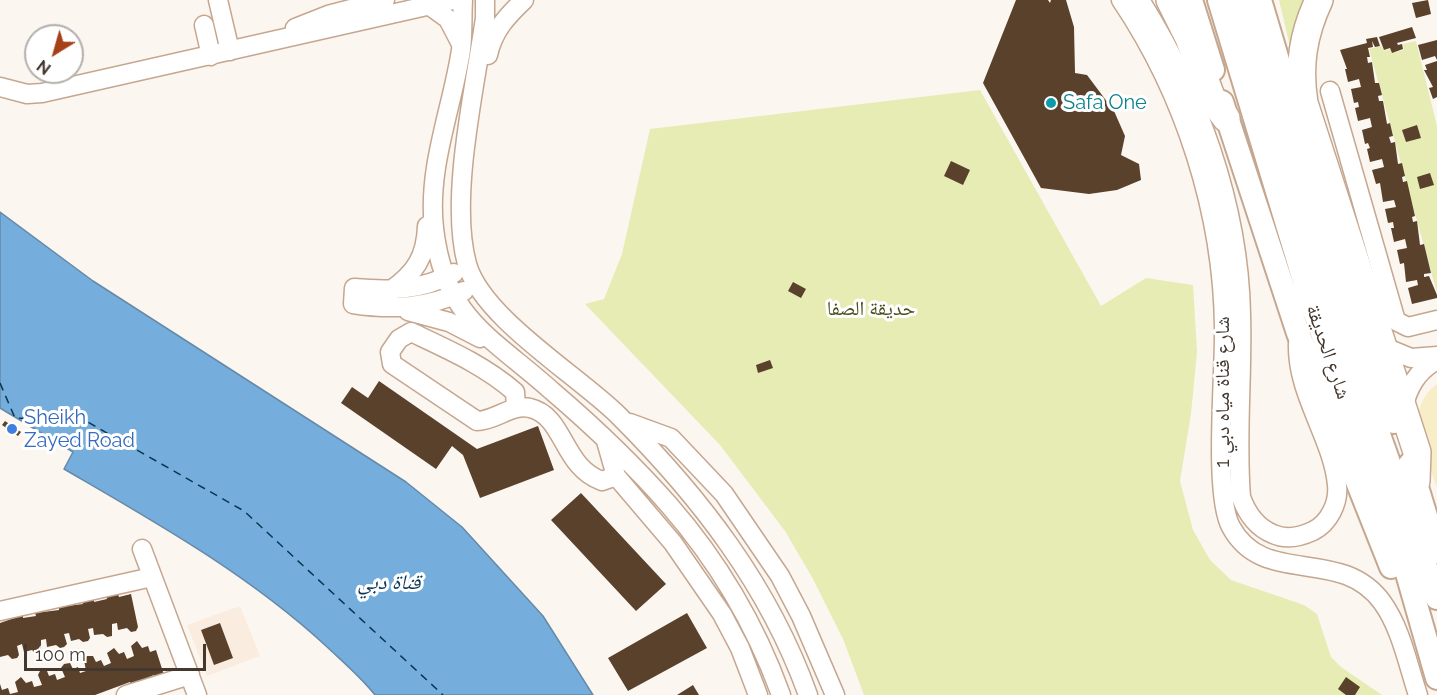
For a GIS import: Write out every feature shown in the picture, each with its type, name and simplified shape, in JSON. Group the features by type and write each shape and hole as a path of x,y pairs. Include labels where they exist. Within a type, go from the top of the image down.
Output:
{"highway":[{"path":"1170,0 1189,38 1212,99 1223,105"},
{"path":"1319,0 1303,49 1301,85 1304,103 1417,452 1416,481"}],"main road":[{"path":"1191,0 1298,333 1389,561 1418,610"},
{"path":"1219,0 1247,12 1416,481 1437,552"},
{"name":"شارع الحديقة","path":"1247,12 1323,278 1437,598"},
{"name":"شارع الحديقة","path":"1247,12 1309,297 1389,518 1437,678"}],"street":[{"path":"218,0 230,51"},
{"path":"252,46 328,15 386,0"},
{"path":"0,87 27,94 42,93 453,0"},
{"path":"391,291 414,271 421,260 427,238 427,211 460,50 463,0"},
{"path":"485,0 485,18 459,211 467,267 489,302 619,416 669,467 722,533 763,597 808,695"},
{"path":"471,119 477,112 493,36 507,16 524,0"},
{"name":"شارع قناة مياه دبي 1","path":"1121,0 1136,23 1180,116 1202,175 1215,234 1220,264 1224,327 1222,492 1230,526 1246,546 1267,560 1339,571 1369,589 1382,602 1392,619 1418,695"},
{"name":"شارع قناة مياه دبي 1","path":"1140,0 1169,51 1202,128 1218,174 1234,242 1241,312 1241,497 1246,510 1259,526 1277,536 1291,538 1317,529 1327,520 1337,497 1335,473 1299,367 1298,333"},
{"path":"430,6 440,11 455,28 460,50"},
{"path":"204,25 211,56"},
{"path":"1330,91 1396,321 1408,327 1437,320"},
{"path":"432,195 434,228 445,278 479,332 551,390 606,441 668,504 710,558 758,638 781,695"},
{"path":"467,267 445,278 415,288 391,291 354,288 353,304 397,309 449,322 503,351"},
{"path":"397,309 454,295 477,285"},
{"path":"516,408 515,392 501,381 472,361 411,332 399,339 390,352 392,364 477,421 486,421 516,408 529,407 542,413 557,429 568,453 581,470 602,481 616,477"},
{"path":"1382,346 1411,358 1437,358"},
{"path":"1404,409 1406,396 1416,377 1437,358"},
{"path":"619,416 637,427 671,438 724,494 780,576 801,616 835,695"},
{"path":"606,441 616,477 673,543 712,598 740,648 757,692"},
{"path":"142,549 197,695"},
{"path":"710,558 713,549 723,554 752,598 773,639 793,659"},
{"path":"0,611 152,577"},
{"path":"757,692 761,668 758,638"},
{"path":"126,695 190,675"}],"shaded area":[{"path":"240,606 260,656 207,676 187,625"}],"green space":[{"path":"1279,0 1315,0 1296,72"},
{"path":"1416,41 1437,126 1437,293 1369,49 1382,46 1384,51 1390,49 1392,53 1404,50 1403,44"},
{"name":"حديقة الصفا","path":"980,90 1101,306 1146,278 1193,285 1197,352 1191,414 1180,481 1193,530 1210,560 1231,580 1304,605 1317,614 1331,657 1341,667 1382,695 864,695 843,639 813,579 785,531 720,445 585,304 604,299 622,254 650,129"}],"sand":[{"path":"1437,384 1437,488 1423,447 1419,420 1420,407 1426,395"}],"water":[{"name":"قناة دبي","path":"0,212 93,281 406,482 462,527 543,616 593,695 375,695 326,646 265,595 200,550 64,469 73,452 0,408"}],"building":[{"name":"Safa One","path":"1016,0 1048,0 1050,3 1051,0 1066,0 1074,27 1075,73 1087,75 1114,111 1125,136 1121,155 1139,164 1141,180 1117,190 1089,194 1041,188 983,83"},
{"path":"1428,0 1431,14 1416,18 1412,3"},
{"path":"1412,27 1416,38 1397,43 1402,44 1403,49 1392,53 1390,48 1384,50 1379,37"},
{"path":"1377,37 1380,46 1375,47 1372,41 1373,47 1368,48 1370,57 1367,57 1368,63 1372,62 1375,83 1379,83 1382,95 1378,96 1379,101 1383,101 1387,124 1390,123 1393,136 1389,137 1391,143 1395,142 1398,164 1402,163 1405,176 1402,177 1403,182 1407,181 1415,216 1412,217 1413,222 1417,221 1420,245 1424,244 1431,273 1424,274 1424,277 1429,276 1437,295 1437,298 1412,304 1408,288 1418,285 1417,280 1406,282 1404,263 1400,264 1397,250 1407,248 1405,239 1394,242 1391,228 1394,228 1393,222 1388,223 1385,209 1396,207 1394,200 1383,202 1380,183 1376,184 1372,170 1384,167 1382,159 1370,162 1367,149 1370,148 1368,143 1365,144 1362,130 1372,127 1370,118 1358,121 1355,108 1359,107 1358,102 1354,103 1351,89 1361,87 1359,79 1348,82 1345,69 1347,69 1340,50 1367,43 1366,39"},
{"path":"1437,40 1437,60 1435,56 1422,60 1418,45"},
{"path":"1437,61 1437,97 1433,99 1429,88 1433,87 1424,70 1427,70 1425,65"},
{"path":"1417,125 1421,138 1406,142 1402,130"},
{"path":"951,161 970,170 963,185 944,176"},
{"path":"1430,173 1434,185 1420,189 1417,177"},
{"path":"793,282 806,289 801,298 788,291"},
{"path":"770,360 773,368 758,373 756,365"},
{"path":"379,381 477,449 538,426 554,470 480,498 463,455 452,446 436,469 341,403 352,387 368,398"},
{"name":"Sheikh Zayed Road","path":"5,421 21,432 18,436 2,425"},
{"path":"581,493 666,584 636,611 551,520"},
{"path":"118,594 119,597 131,594 138,627 136,631 131,632 127,628 118,630 117,623 112,624 112,636 94,635 93,628 88,629 90,638 88,641 83,642 79,639 71,641 69,633 64,634 67,644 64,647 60,648 56,645 47,647 46,639 41,640 41,653 36,654 32,650 24,652 22,644 17,646 19,655 17,658 12,659 8,655 0,657 0,623 23,615 23,618 36,616 35,613 59,610 59,607 83,604 82,602 94,599 94,602 107,599 106,596"},
{"path":"687,613 707,648 628,691 608,658"},
{"path":"220,623 233,658 214,665 201,630"},
{"path":"137,641 142,648 148,646 150,652 156,650 164,675 155,678 154,675 131,685 130,682 95,695 0,695 0,684 2,690 8,688 10,694 18,692 15,682 21,677 26,683 32,681 34,687 42,685 38,675 40,671 47,671 49,676 55,674 57,680 65,677 61,668 64,664 70,663 73,669 78,667 80,673 86,671 84,660 87,656 93,656 96,662 101,660 104,666 111,663 107,653 114,648 119,654 124,652 127,659 134,656 131,646"},
{"path":"1346,677 1360,687 1355,695 1346,695 1338,689"},
{"path":"693,685 699,695 677,695"}],"ferry route":[{"path":"0,383 15,418 86,421 244,511 443,695"}],"place":[{"name":"Safa One","path":"1051,103"},
{"name":"Sheikh Zayed Road","path":"12,429"}]}
